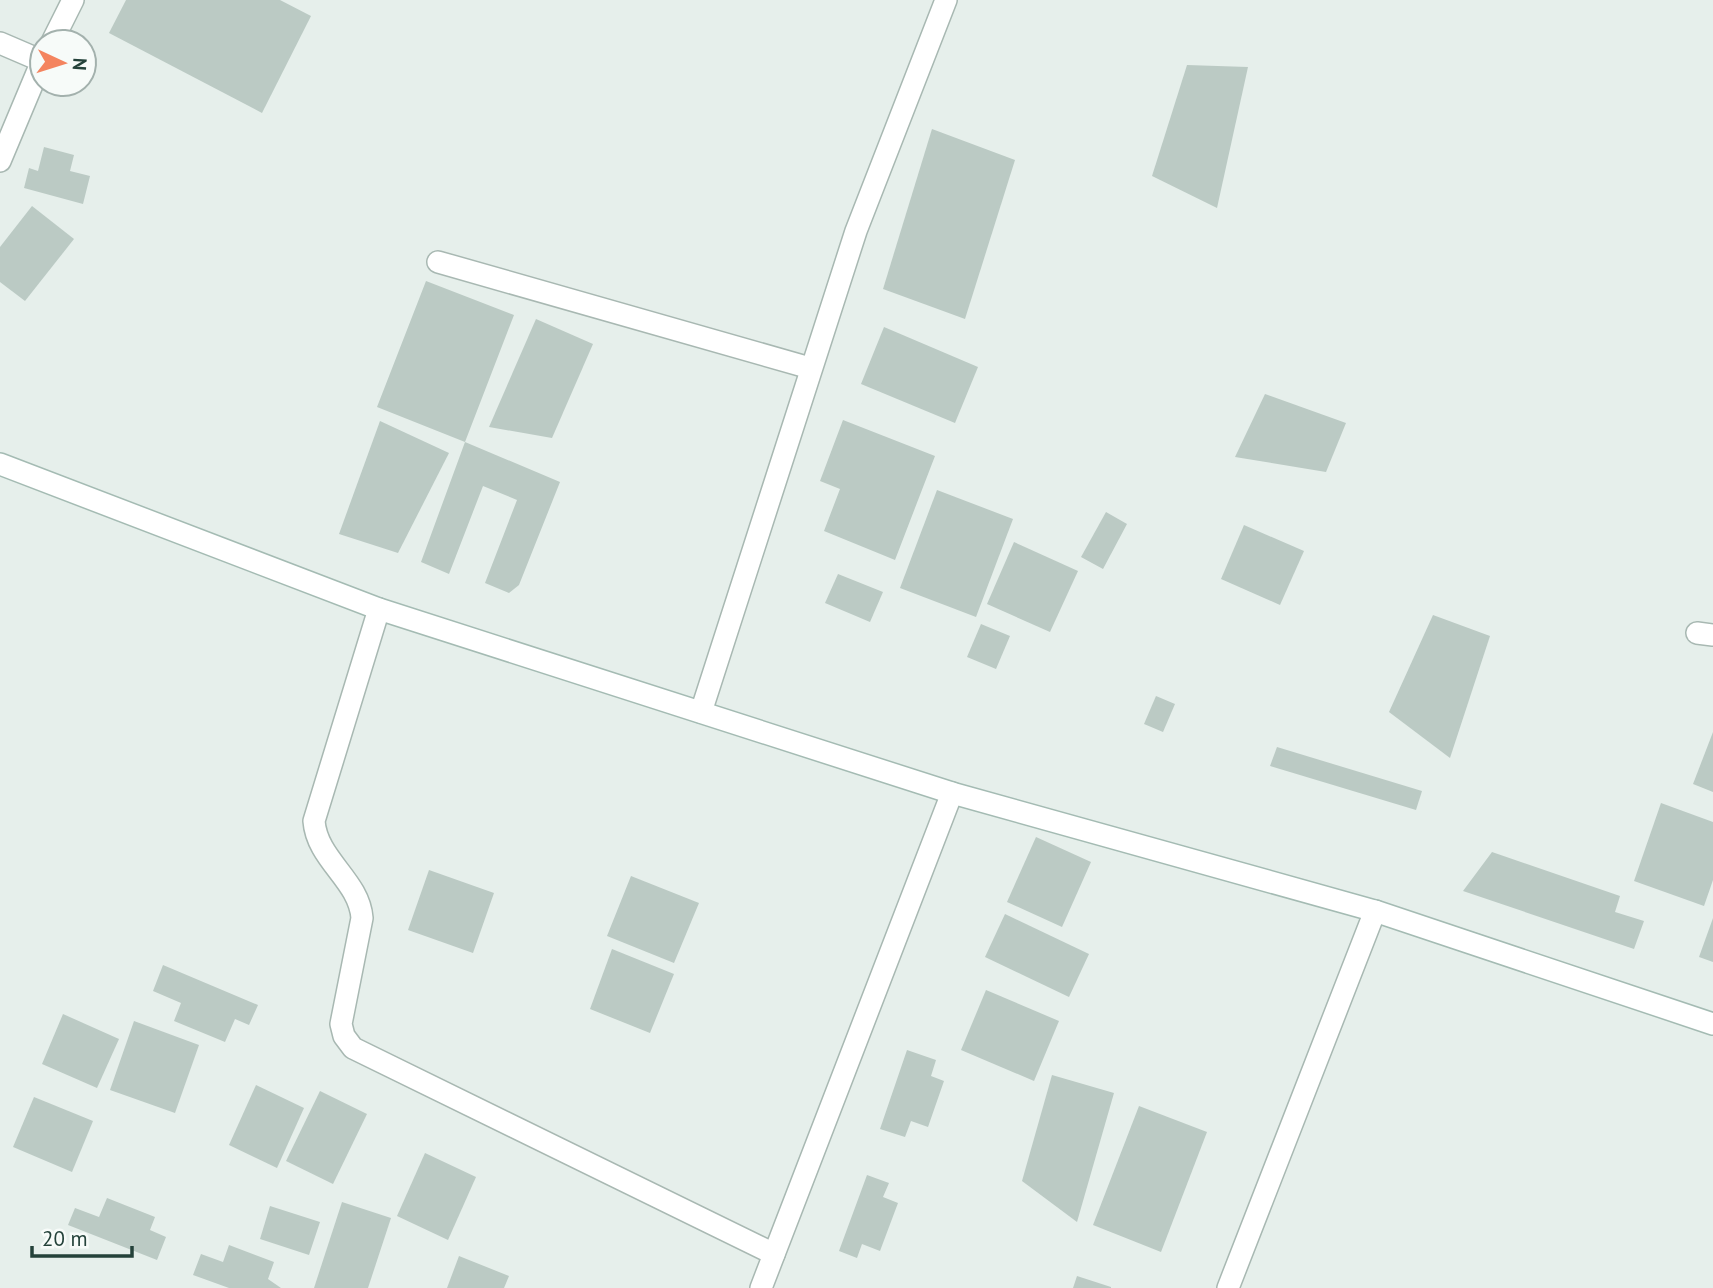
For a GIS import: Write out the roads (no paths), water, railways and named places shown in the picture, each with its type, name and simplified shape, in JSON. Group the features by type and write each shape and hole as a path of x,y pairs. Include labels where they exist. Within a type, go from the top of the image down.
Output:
{"street":[{"path":"59,28 73,0"},
{"path":"701,712 856,231 946,0"},
{"path":"0,43 42,61 0,161"},
{"path":"438,262 810,368"},
{"path":"0,464 379,609 952,793 1375,911 1713,1024"},
{"path":"379,609 314,821 315,835 323,853 360,904 362,918 341,1024 344,1036 353,1048 774,1254"},
{"path":"761,1288 952,793"},
{"path":"1228,1288 1375,911"}]}
